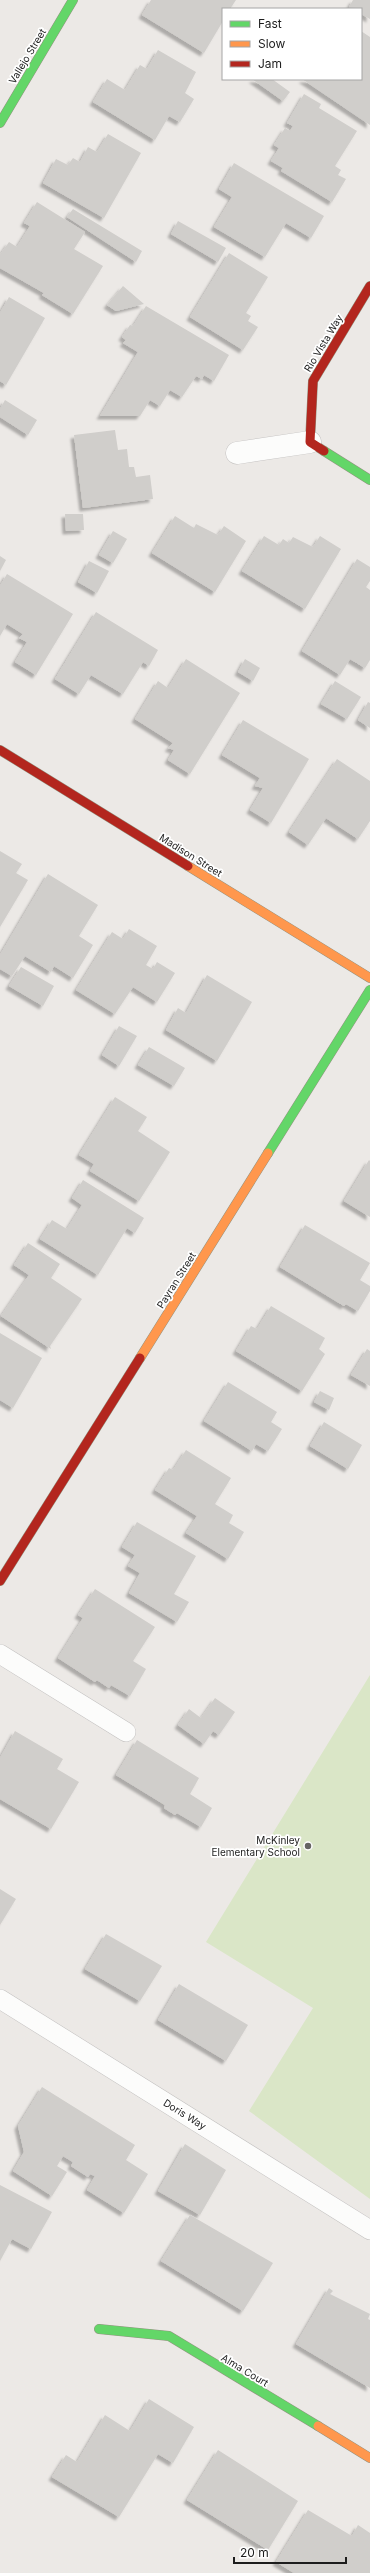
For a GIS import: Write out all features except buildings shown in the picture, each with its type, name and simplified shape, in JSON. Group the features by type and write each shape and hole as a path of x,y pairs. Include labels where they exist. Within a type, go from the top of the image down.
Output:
{"street":[{"name":"Vallejo Street","path":"0,123 73,0"},
{"name":"Rio Vista Way","path":"310,442 313,380 370,286"},
{"path":"237,453 310,442 370,480"},
{"name":"Madison Street","path":"0,750 370,978"},
{"name":"Payran Street","path":"0,1581 370,990"},
{"name":"Alma Court","path":"99,2329 169,2336 370,2458"}],"lane":[{"path":"0,1654 126,1732"},
{"name":"Doris Way","path":"0,1998 370,2230"}],"green space":[{"name":"McKinley Elementary School","path":"370,1675 370,2199 249,2111 313,2008 206,1942"}],"traffic: fast":[{"path":"0,123 73,0"},
{"path":"324,451 370,480"},
{"path":"268,1153 370,990"},
{"path":"99,2329 169,2336 318,2426"}],"traffic: slow":[{"path":"188,866 370,978"},
{"path":"140,1358 268,1153"},
{"path":"318,2426 370,2458"}],"traffic: jam":[{"path":"324,451 310,442 313,381 370,286"},
{"path":"0,750 188,866"},
{"path":"0,1581 140,1358"}],"place":[{"name":"McKinley Elementary School","path":"308,1846"}]}
